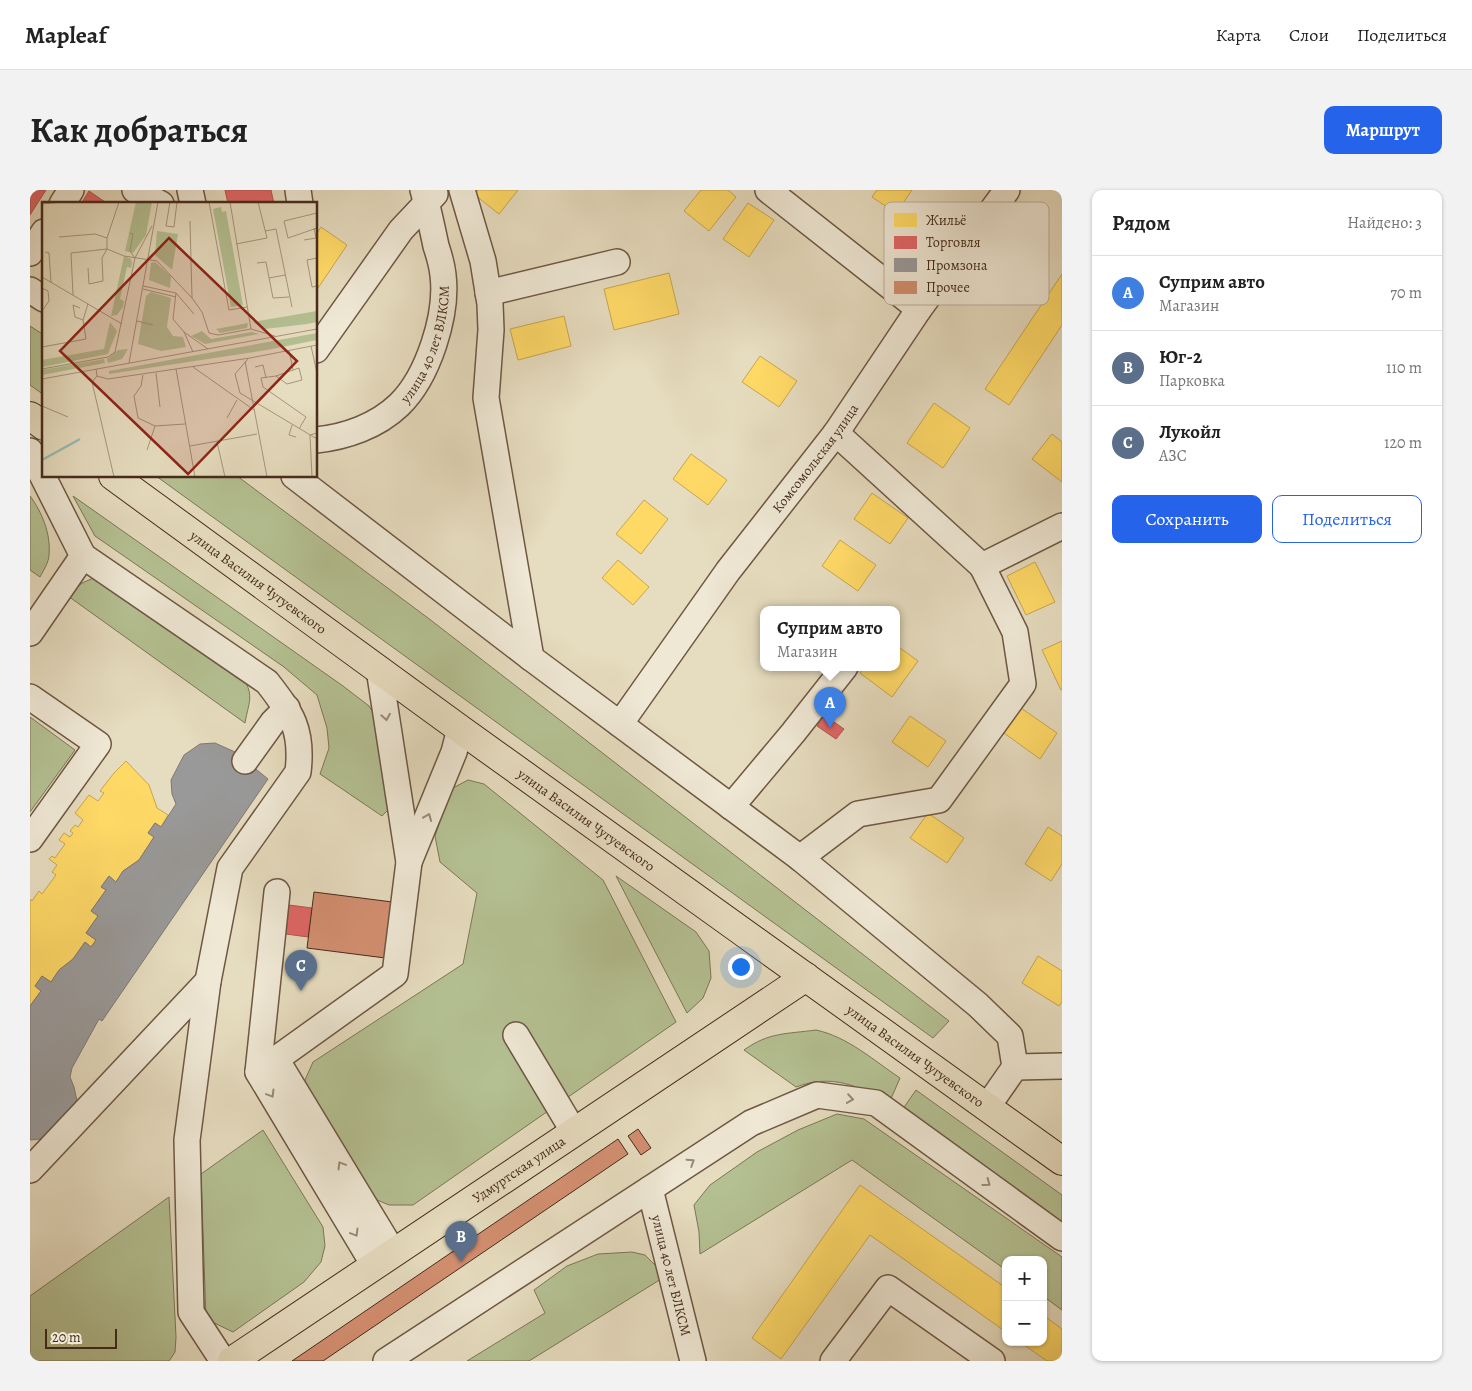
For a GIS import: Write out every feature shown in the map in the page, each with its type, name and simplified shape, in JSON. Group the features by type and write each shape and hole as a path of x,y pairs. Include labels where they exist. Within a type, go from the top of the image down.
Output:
{"main road":[{"path":"30,416 42,425"},
{"name":"улица Василия Чугуевского","path":"116,478 460,729 1062,1161"},
{"name":"Удмуртская улица","path":"232,1361 806,977"}],"street":[{"path":"63,202 71,190"},
{"path":"135,190 157,202"},
{"path":"462,190 483,261 488,293 491,330 486,398 531,658"},
{"name":"Комсомольская улица","path":"998,202 1007,190"},
{"path":"775,192 884,281"},
{"path":"318,347 401,230 429,195"},
{"name":"улица 40 лет ВЛКСМ","path":"318,440 346,435 374,423 399,405 418,379 434,347 442,312 443,276 429,195"},
{"path":"30,253 42,235"},
{"path":"488,293 617,262"},
{"path":"30,290 42,298"},
{"path":"914,305 919,309"},
{"name":"Комсомольская улица","path":"620,724 728,570 836,433 922,305"},
{"path":"800,858 858,814 939,800 1023,684 1015,632 982,566 836,433"},
{"path":"30,450 42,474"},
{"path":"44,478 84,556 267,682 287,708 299,738 298,772 230,868 208,981 187,1140 191,1312 223,1361"},
{"path":"297,478 531,658 800,858 978,1005 1010,1036 1015,1067 987,1107"},
{"path":"982,566 1062,526"},
{"path":"30,633 84,556"},
{"path":"379,669 409,862"},
{"path":"731,807 842,671"},
{"path":"30,696 98,744 30,839"},
{"path":"245,760 273,722 287,708"},
{"path":"267,1065 395,974 409,862 450,760 460,729"},
{"path":"277,892 267,1065 383,1259"},
{"path":"30,1170 208,981"},
{"path":"516,1035 574,1132"},
{"path":"1015,1067 1062,1066"},
{"path":"386,1361 752,1123 817,1094 876,1103 1062,1238"},
{"name":"улица 40 лет ВЛКСМ","path":"650,1189 692,1361"},
{"path":"833,1361 888,1288 992,1361"}],"green space":[{"path":"30,326 42,334 42,394 30,385"},
{"path":"159,478 240,478 428,618 949,1021 933,1038"},
{"path":"30,496 42,516 49,539 49,558 40,577 30,570"},
{"path":"73,496 369,706 380,724 393,805 382,816 320,774 329,748 327,728 317,695 284,667 95,536"},
{"path":"98,576 241,674 248,688 250,698 245,723 68,596 82,583"},
{"path":"30,717 75,750 30,812"},
{"path":"468,780 484,784 603,880 676,1022 413,1205 389,1205 370,1197 303,1102 305,1080 313,1062 463,964 477,893 440,862 435,836 451,789"},
{"path":"616,876 696,932 709,951 711,978 703,998 687,1013"},
{"path":"816,1030 828,1033 850,1044 900,1078 890,1101 855,1087 833,1082 822,1081 796,1087 744,1050 770,1037"},
{"path":"916,1090 1062,1195 1062,1229 900,1113"},
{"path":"837,1114 864,1119 1062,1257 1062,1310 1047,1299 1047,1256 1002,1256 1002,1267 852,1160 700,1254 699,1232 694,1205 710,1185 757,1152 798,1130"},
{"path":"263,1130 323,1227 325,1246 321,1262 304,1282 233,1332 206,1319 201,1174"},
{"path":"169,1197 176,1337 175,1352 169,1361 30,1361 30,1296"},
{"path":"632,1252 645,1255 666,1276 529,1361 467,1361 545,1313 534,1290 567,1266 598,1254"}],"building: Жильё":[{"path":"478,190 518,190 499,214 475,195"},
{"path":"701,190 728,190 736,197 709,231 684,211"},
{"path":"877,190 912,190 904,202 884,202 884,205 872,197"},
{"path":"748,203 774,220 749,257 723,239"},
{"path":"321,227 347,245 318,288 318,232"},
{"path":"669,273 679,314 614,330 604,289"},
{"path":"1062,274 1062,325 1009,405 985,389 1041,305 1049,305 1049,293"},
{"path":"564,316 571,346 518,360 510,329"},
{"path":"760,356 797,381 779,407 742,382"},
{"path":"934,403 970,428 943,468 907,443"},
{"path":"1052,434 1062,442 1062,482 1032,459"},
{"path":"691,454 727,480 708,505 673,479"},
{"path":"872,493 908,518 890,544 854,519"},
{"path":"644,500 668,519 641,554 616,534"},
{"path":"840,540 876,565 858,591 822,566"},
{"path":"618,560 649,587 633,605 602,578"},
{"path":"1035,562 1055,602 1026,615 1007,576"},
{"path":"1062,641 1062,690 1061,690 1042,650"},
{"path":"900,648 918,661 892,697 860,673 862,671 900,671"},
{"path":"1021,708 1057,733 1040,759 1004,733"},
{"path":"910,716 946,741 928,767 892,742"},
{"path":"126,761 149,785 157,808 168,815 161,827 155,823 148,833 154,837 139,860 123,871 116,882 109,876 101,887 106,890 91,911 98,916 86,933 96,940 91,947 85,942 73,959 59,970 51,982 42,976 35,986 41,991 30,1006 30,899 32,901 39,891 42,894 56,875 52,872 57,865 49,859 52,856 55,858 65,844 59,840 64,833 70,837 73,833 70,831 75,825 78,827 83,820 75,813 89,795 98,801 104,793 100,791"},
{"path":"928,813 964,838 947,863 910,838"},
{"path":"1048,827 1062,836 1062,864 1051,881 1025,864"},
{"path":"1038,956 1062,971 1062,1002 1059,1006 1022,983"},
{"path":"860,1185 1002,1285 1002,1329 870,1235 781,1359 752,1338"},
{"path":"1047,1318 1062,1329 1062,1361 1047,1361 1026,1346 1047,1346"}],"building: Торговля":[{"path":"30,190 46,190 30,215"},
{"path":"225,190 271,190 274,202 228,202"},
{"path":"89,191 105,202 82,202"},
{"path":"824,715 844,729 836,739 817,726"},
{"path":"289,905 312,908 308,937 286,934"}],"building: Промзона":[{"path":"215,743 235,752 268,779 102,1021 99,1019 72,1068 70,1077 77,1101 73,1114 51,1138 30,1140 30,1006 41,991 35,986 42,976 51,982 59,970 73,959 85,942 91,947 96,940 86,933 98,916 91,911 106,890 101,887 109,876 116,882 123,871 139,860 154,837 148,833 155,823 161,827 176,804 172,794 171,780 184,755 200,744"}],"building: Прочее":[{"path":"314,892 408,904 401,960 307,948"},
{"path":"638,1129 651,1148 641,1155 628,1136"},
{"path":"618,1139 628,1154 323,1361 292,1361"}],"place":[{"name":"Суприм авто","path":"830,728"},
{"name":"Лукойл","path":"301,991"},
{"name":"Юг-2","path":"461,1262"}]}
